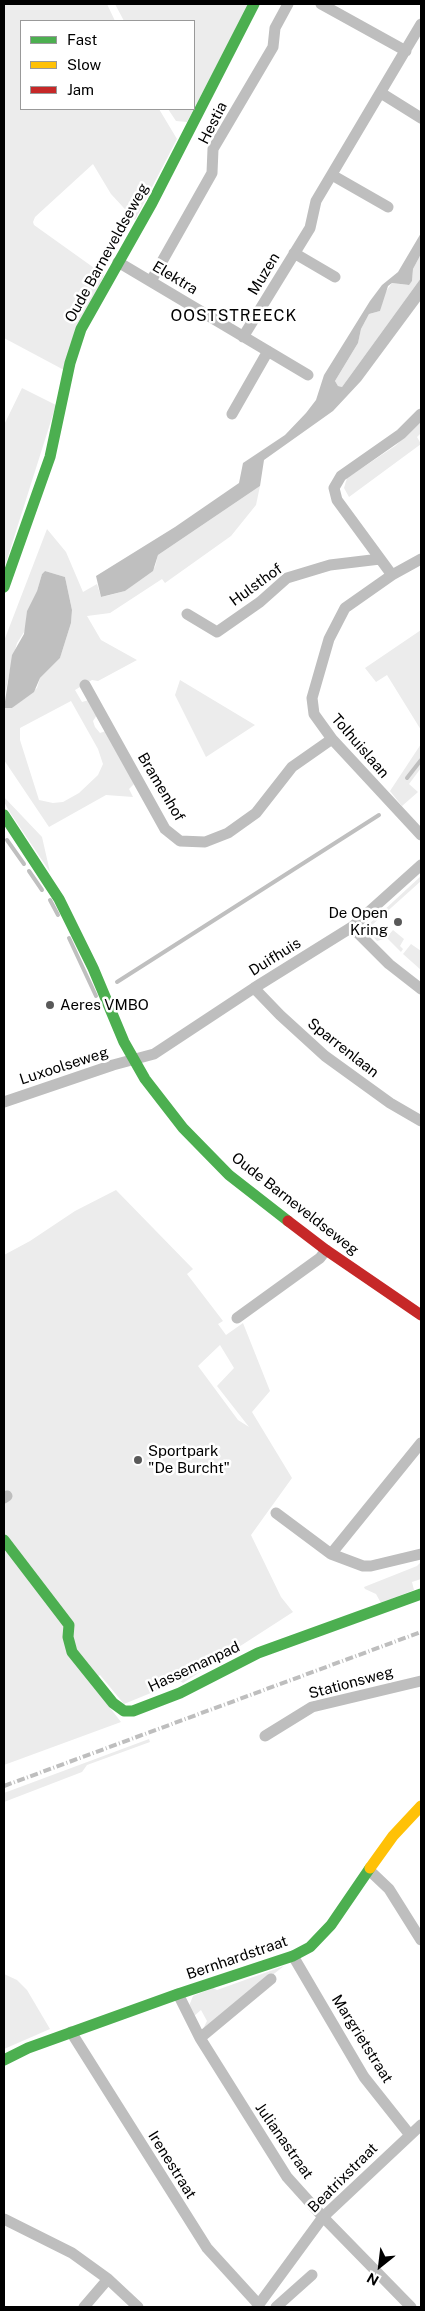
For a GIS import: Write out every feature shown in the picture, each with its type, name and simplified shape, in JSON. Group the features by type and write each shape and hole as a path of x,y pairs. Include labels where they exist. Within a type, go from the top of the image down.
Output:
{"street":[{"name":"Oude Barneveldseweg","path":"4,587 50,457 70,363 80,329 156,194 254,4"},
{"name":"Hestia","path":"151,281 212,172 213,149 272,47 275,28 288,4"},
{"path":"321,4 406,51"},
{"name":"Muzen","path":"243,336 310,228 316,201 421,24"},
{"path":"381,93 421,118"},
{"path":"332,175 388,207"},
{"name":"Muzen","path":"294,253 335,276"},
{"name":"Elektra","path":"118,262 308,375"},
{"path":"232,414 268,351"},
{"path":"392,576 337,500 334,488 341,476 401,434 421,414"},
{"name":"Hulsthof","path":"188,614 217,632 260,602 287,578 330,565 380,559"},
{"path":"300,697 312,698 329,639 345,608 421,559"},
{"name":"Bramenhof","path":"85,685 165,829 180,841 205,842 228,834 256,812 292,767 332,739"},
{"name":"Tolhuislaan","path":"312,698 314,714 332,739 421,835"},
{"name":"Oude Barneveldseweg","path":"4,815 59,899 134,1060 145,1079 173,1115 229,1175 326,1250 421,1315"},
{"name":"Duifhuis","path":"134,1060 154,1054 254,988 352,927 421,865"},
{"path":"352,927 389,964 421,989"},
{"name":"Sparrenlaan","path":"254,988 280,1015 325,1056 390,1103 421,1121"},
{"name":"Luxoolseweg","path":"4,1102 134,1060"},
{"path":"238,1318 320,1258 326,1250"},
{"path":"331,1554 421,1443"},
{"path":"276,1513 331,1554 363,1566 371,1566 421,1554"},
{"name":"Hassemanpad","path":"4,1540 70,1625 68,1637 72,1652 113,1703 124,1711 133,1711 180,1693 258,1653 421,1594"},
{"name":"Stationsweg","path":"266,1736 312,1707 421,1681"},
{"name":"Bernhardstraat","path":"4,2060 71,2032 293,1956 310,1947 324,1934 393,1836 421,1806"},
{"path":"369,1870 389,1889 421,1940"},
{"name":"Margrietstraat","path":"293,1956 364,2077 410,2134"},
{"name":"Bernhardstraat","path":"200,2038 272,1979"},
{"name":"Julianastraat","path":"178,1994 200,2038 287,2177 323,2217 411,2307"},
{"name":"Irenestraat","path":"71,2032 207,2248 258,2306"},
{"name":"Beatrixstraat","path":"258,2306 323,2217 421,2125"},
{"path":"4,2219 72,2253 108,2279 138,2307"},
{"path":"276,2307 312,2275"},
{"path":"84,2307 108,2279"}],"shaded area":[{"path":"4,4 107,4 115,20 20,20 20,110 160,110 177,139 135,220 111,194 93,164 35,217 34,225 104,275 64,370 4,338"},
{"path":"115,4 249,4 195,107 195,20 123,20"},
{"path":"169,110 193,110 187,122 176,121"},
{"path":"421,233 421,254 413,269 412,281 409,285 392,283 388,286 380,311 369,314 361,329 358,343 335,381 338,386 342,387 421,278 421,300 361,381 333,411 264,460 260,486 158,555 153,571 125,591 101,597 96,576 175,527 239,483 243,463 285,435 306,413 316,400 324,375 370,301 382,285 398,272"},
{"path":"421,254 421,278 342,387 338,386 335,381 358,343 361,329 369,314 380,311 384,294 392,283 408,285 412,281 413,269"},
{"path":"22,388 56,405 4,569 4,425"},
{"path":"421,421 421,433 417,437 421,444 349,497 344,488 347,478 395,446"},
{"path":"260,486 256,505 231,536 165,583 162,579 110,613 87,616 101,640 137,660 98,681 92,680 75,690 82,702 89,700 97,715 93,721 95,727 100,733 106,731 134,784 129,789 133,797 106,795 49,827 4,760 4,708 12,708 37,688 40,678 60,658 71,623 72,610 65,577 45,571 42,574 37,591 27,611 26,629 17,643 4,698 4,641 47,529 66,552 83,592 97,584 101,597 125,591 155,567 158,555","holes":["71,701 98,749 103,764 98,775 79,793 63,802 53,803 39,800 20,740 20,728"]},
{"path":"45,571 65,577 72,610 71,623 60,658 40,678 34,692 12,708 4,708 12,655 24,634 27,611 37,591 42,574"},
{"path":"421,630 421,730 387,675 376,682 365,668"},
{"path":"180,680 255,725 206,757 175,695"},
{"path":"421,744 421,768 409,784 418,792 402,806 390,791"},
{"path":"4,797 42,837 50,872 11,814 4,802"},
{"path":"421,876 421,881 372,925 387,937 393,930 404,939 400,946 403,949 401,952 387,938 377,941 369,932 369,924"},
{"path":"411,944 421,951 421,970 403,954"},
{"name":"Sportpark \"De Burcht\"","path":"116,1190 193,1269 187,1274 223,1321 218,1324 226,1335 243,1323 270,1391 252,1412 292,1478 251,1535 281,1597 293,1612 183,1683 180,1681 124,1704 100,1675 90,1682 121,1722 4,1765 4,1255 30,1241 75,1211","holes":["220,1345 234,1368 217,1386 249,1427 238,1420 198,1366"]},
{"path":"421,1562 421,1579 412,1582 414,1590 381,1603 376,1594 364,1587 417,1566"},
{"path":"149,1739 150,1742 87,1765 82,1772 4,1802 4,1793"},
{"path":"284,1966 203,2029 207,2021 201,2010 194,2016 189,2006 193,1996 213,1988 217,1990"},
{"path":"4,1974 17,1980 27,1990 50,2029 4,2049"}],"waterway":[{"path":"407,778 421,760"},
{"path":"117,982 379,815"},
{"path":"7,840 24,864"},
{"path":"29,871 42,890"},
{"path":"50,900 58,915"},
{"path":"69,938 96,996"}],"railway":[{"path":"4,1786 421,1632"}],"traffic: fast":[{"path":"4,587 50,457 70,363 81,329 152,203 254,4"},
{"path":"4,815 59,899 93,968 124,1042 145,1079 183,1128 229,1175 288,1221"},
{"path":"4,1540 69,1625 68,1637 72,1652 113,1703 124,1711 133,1711 180,1693 258,1653 421,1594"},
{"path":"4,2060 28,2048 178,1994 293,1956 310,1947 331,1925 370,1868"}],"traffic: slow":[{"path":"370,1868 393,1836 421,1806"}],"traffic: jam":[{"path":"288,1221 326,1250 421,1315"}],"place":[{"name":"De Open Kring","path":"398,922"},
{"name":"Aeres VMBO","path":"50,1005"},
{"name":"Sportpark \"De Burcht\"","path":"138,1460"}],"district":[{"name":"OOSTSTREECK","path":"234,316"}]}
